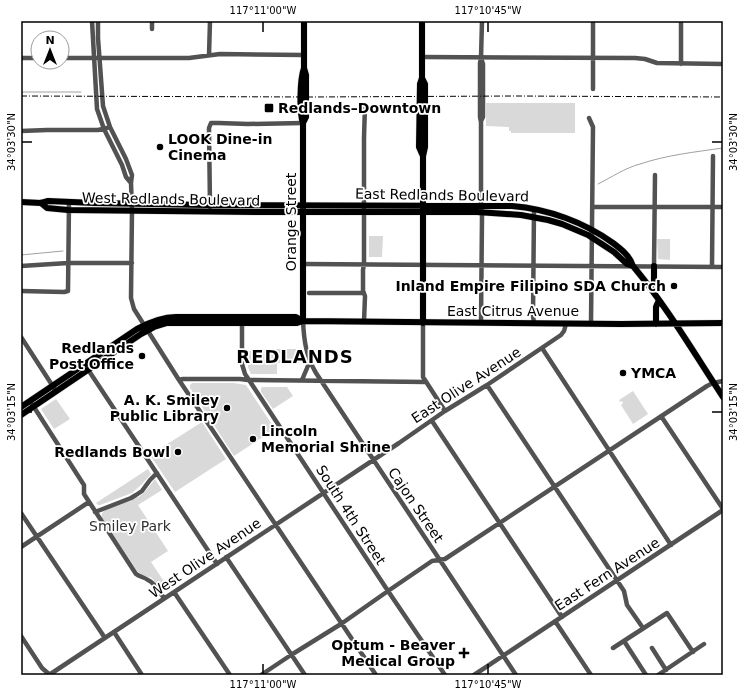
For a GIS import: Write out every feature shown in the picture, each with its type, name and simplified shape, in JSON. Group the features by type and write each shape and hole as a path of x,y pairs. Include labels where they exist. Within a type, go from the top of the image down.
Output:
{"main road":[{"name":"Orange Street","path":"303,321 303,123 301,117 301,76 304,68 304,21"},
{"path":"422,21 422,78 424,84 425,103 425,147 423,156 423,323"},
{"name":"West Redlands Boulevard","path":"21,202 41,203 48,201 210,208"},
{"name":"West Redlands Boulevard","path":"41,203 47,208 68,210 303,208"},
{"name":"East Redlands Boulevard","path":"364,209 423,206 482,209 534,216 562,224 592,238 614,252 627,264 633,266"},
{"name":"East Redlands Boulevard","path":"303,208 423,212 512,206 534,209 566,218 593,230 605,237 627,255 633,266 659,300 723,397"},
{"path":"651,289 654,283 654,266"},
{"path":"656,324 656,307 659,300"},
{"name":"East Citrus Avenue","path":"32,404 156,320 170,317 297,323 303,321 566,324 723,323"},
{"path":"21,407 32,404"},
{"path":"21,415 32,404"}],"street":[{"path":"92,21 97,108 104,129 122,165 126,177 131,183"},
{"path":"98,21 102,101 104,111 110,127 129,165 132,175 132,305 179,380 376,675"},
{"path":"152,21 152,29"},
{"path":"209,55 210,21"},
{"path":"481,323 481,122 483,117 483,64 481,58 482,21"},
{"path":"593,21 593,89"},
{"path":"681,21 681,64"},
{"path":"70,58 189,58 220,54 304,55"},
{"path":"422,57 640,58 657,63 723,64"},
{"path":"364,322 365,296 363,291 363,277 365,105"},
{"path":"589,118 593,127 592,324"},
{"path":"210,208 209,126 212,123 303,123"},
{"path":"21,131 98,130 110,127"},
{"path":"712,267 713,156"},
{"path":"654,175 654,266"},
{"path":"21,291 64,292 68,290 68,202"},
{"path":"593,207 723,207"},
{"path":"534,209 534,323"},
{"path":"21,266 68,263 132,263"},
{"path":"303,264 723,267"},
{"path":"308,293 364,293"},
{"name":"South 4th Street","path":"242,320 242,364 244,374 445,675"},
{"name":"Cajon Street","path":"303,321 303,338 305,347 310,361 321,380 516,675"},
{"path":"423,323 423,376 445,411"},
{"name":"East Olive Avenue","path":"373,460 445,411 561,336 566,324"},
{"path":"21,337 55,388"},
{"path":"542,348 671,545"},
{"path":"302,380 310,361"},
{"path":"87,367 217,564"},
{"path":"179,380 183,378 426,382"},
{"path":"261,675 341,624 432,562 445,559 707,386 723,381"},
{"path":"487,385 617,581 625,594 627,605 643,628"},
{"path":"32,404 84,485 84,494 95,512 136,574 151,582 164,598"},
{"path":"661,416 723,510"},
{"path":"432,421 562,617"},
{"name":"West Olive Avenue","path":"49,675 373,460"},
{"path":"95,512 136,495 142,491 157,473"},
{"path":"21,547 89,502"},
{"name":"East Fern Avenue","path":"474,675 723,510"},
{"path":"21,513 105,638"},
{"path":"226,557 305,675"},
{"path":"174,592 230,675"},
{"path":"613,648 667,613 693,652"},
{"path":"555,621 591,675"},
{"path":"114,632 142,675"},
{"path":"21,636 42,668 49,675"},
{"path":"624,641 646,675"},
{"path":"658,675 704,644"},
{"path":"652,648 666,670"}],"green space":[{"path":"486,103 575,103 575,133 511,133 511,131 509,131 509,127 486,126"},
{"path":"369,236 383,236 382,257 369,257"},
{"path":"657,239 670,239 670,260 658,259"},
{"path":"265,349 296,349 299,363 277,363 277,374 251,374 248,367 248,351 264,351"},
{"path":"192,383 234,383 246,385 275,429 234,456 190,388"},
{"path":"262,387 287,387 293,396 273,409 261,392"},
{"path":"633,391 648,414 633,424 621,405 623,403 622,401 620,402 619,400"},
{"path":"56,399 70,419 54,429 41,409"},
{"name":"Smiley Park","path":"202,422 226,459 175,492 150,455"},
{"name":"Smiley Park","path":"148,469 151,474 132,493 100,505 96,503"},
{"name":"Smiley Park","path":"155,479 162,490 138,505 168,551 151,562 167,586 160,590 152,578 138,572 102,518 103,512 110,507 140,496"}],"waterway":[{"path":"21,92 81,92"},
{"path":"598,184 629,168 660,158 723,148"},
{"path":"21,255 63,251"}],"railway":[{"path":"21,96 723,97"}],"place":[{"name":"Redlands–Downtown","path":"269,108"},
{"name":"LOOK Dine-in Cinema","path":"160,147"},
{"name":"Inland Empire Filipino SDA Church","path":"674,286"},
{"name":"Redlands Post Office","path":"142,356"},
{"name":"YMCA","path":"623,373"},
{"name":"A. K. Smiley Public Library","path":"227,408"},
{"name":"Lincoln Memorial Shrine","path":"253,439"},
{"name":"Redlands Bowl","path":"178,452"},
{"name":"Optum - Beaver Medical Group","path":"464,653"}],"district":[{"name":"REDLANDS","path":"295,356"}]}
